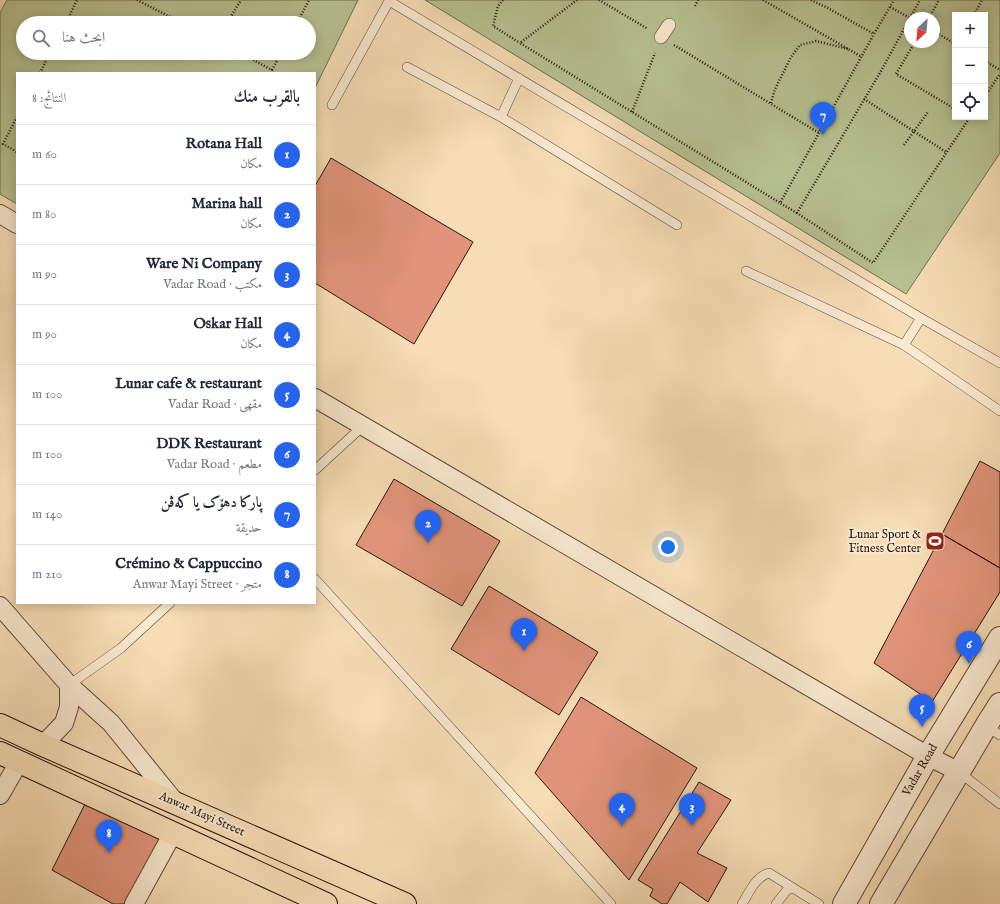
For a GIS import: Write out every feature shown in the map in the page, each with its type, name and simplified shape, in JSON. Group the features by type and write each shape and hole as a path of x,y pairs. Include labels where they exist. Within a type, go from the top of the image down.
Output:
{"main road":[{"name":"Anwar Mayi Street","path":"0,724 43,745 404,904"},
{"path":"0,753 316,902"}],"street":[{"path":"661,37 668,25"},
{"path":"0,214 16,223"},
{"path":"316,399 928,756 959,772"},
{"path":"0,606 69,684 111,724 175,802"},
{"name":"Vadar Road","path":"844,904 928,756 1000,638"},
{"path":"43,745 64,723 69,707 69,684"},
{"path":"881,904 959,772 993,730 1000,704"},
{"path":"0,795 19,762"},
{"path":"134,904 173,834"}],"lane":[{"path":"332,105 389,1 921,318 1000,363"},
{"path":"407,67 501,117 677,225"},
{"path":"501,117 519,78"},
{"path":"746,271 904,345 1000,411"},
{"path":"904,345 921,318"},
{"path":"316,469 363,426"},
{"path":"316,580 611,904"},
{"path":"69,684 121,648 169,604"},
{"path":"959,772 1000,804"},
{"path":"742,904 759,878 769,873 819,904"},
{"path":"776,904 786,890 793,888"}],"path":[{"path":"69,16 77,0"},
{"path":"137,0 168,16"},
{"path":"231,16 241,0"},
{"path":"301,16 309,0"},
{"path":"503,0 498,6 493,26 780,203 873,263 967,120"},
{"path":"520,43 577,0"},
{"path":"599,0 819,133"},
{"path":"695,6 698,0"},
{"path":"763,0 862,56"},
{"path":"811,0 874,34"},
{"path":"780,203 894,0"},
{"path":"913,12 920,0"},
{"path":"932,12 939,0"},
{"path":"976,12 982,0"},
{"path":"890,7 904,15"},
{"path":"797,214 904,29"},
{"path":"940,35 952,42"},
{"path":"632,112 661,37"},
{"path":"771,103 775,89 791,57 800,45 816,41 848,48"},
{"path":"911,48 896,74 952,108"},
{"path":"40,72 46,60"},
{"path":"253,60 272,70 277,60"},
{"path":"988,63 1000,70"},
{"path":"988,92 1000,74"},
{"path":"864,99 946,152"},
{"path":"904,145 928,112"},
{"path":"16,119 3,144 16,151"}],"green space":[{"path":"7,0 358,0 316,86 316,72 16,72 16,203 0,194 0,13"},
{"path":"425,0 1000,0 1000,153 906,294"}],"building":[{"path":"331,158 473,242 414,344 316,284 316,184"},
{"path":"980,461 1000,472 1000,568 942,534"},
{"path":"394,479 500,541 462,606 356,545"},
{"path":"942,534 1000,568 1000,592 932,702 874,663"},
{"path":"489,586 598,652 559,715 451,649"},
{"path":"581,697 697,768 629,880 535,773"},
{"path":"699,782 731,800 697,853 727,868 708,902 680,882 667,904 662,904 650,896 653,889 638,880"},
{"path":"87,800 167,836 127,904 113,904 52,870"}],"place":[{"name":"پاركا دهۆک يا كەڤن","path":"823,135"},
{"name":"Lunar Sport & Fitness Center","path":"935,541"},
{"name":"Marina hall","path":"428,543"},
{"name":"Rotana Hall","path":"524,651"},
{"name":"DDK Restaurant","path":"969,664"},
{"name":"Lunar cafe & restaurant","path":"922,727"},
{"name":"Oskar Hall","path":"622,826"},
{"name":"Ware Ni Company","path":"692,826"},
{"name":"Crémino & Cappuccino","path":"109,853"}]}
